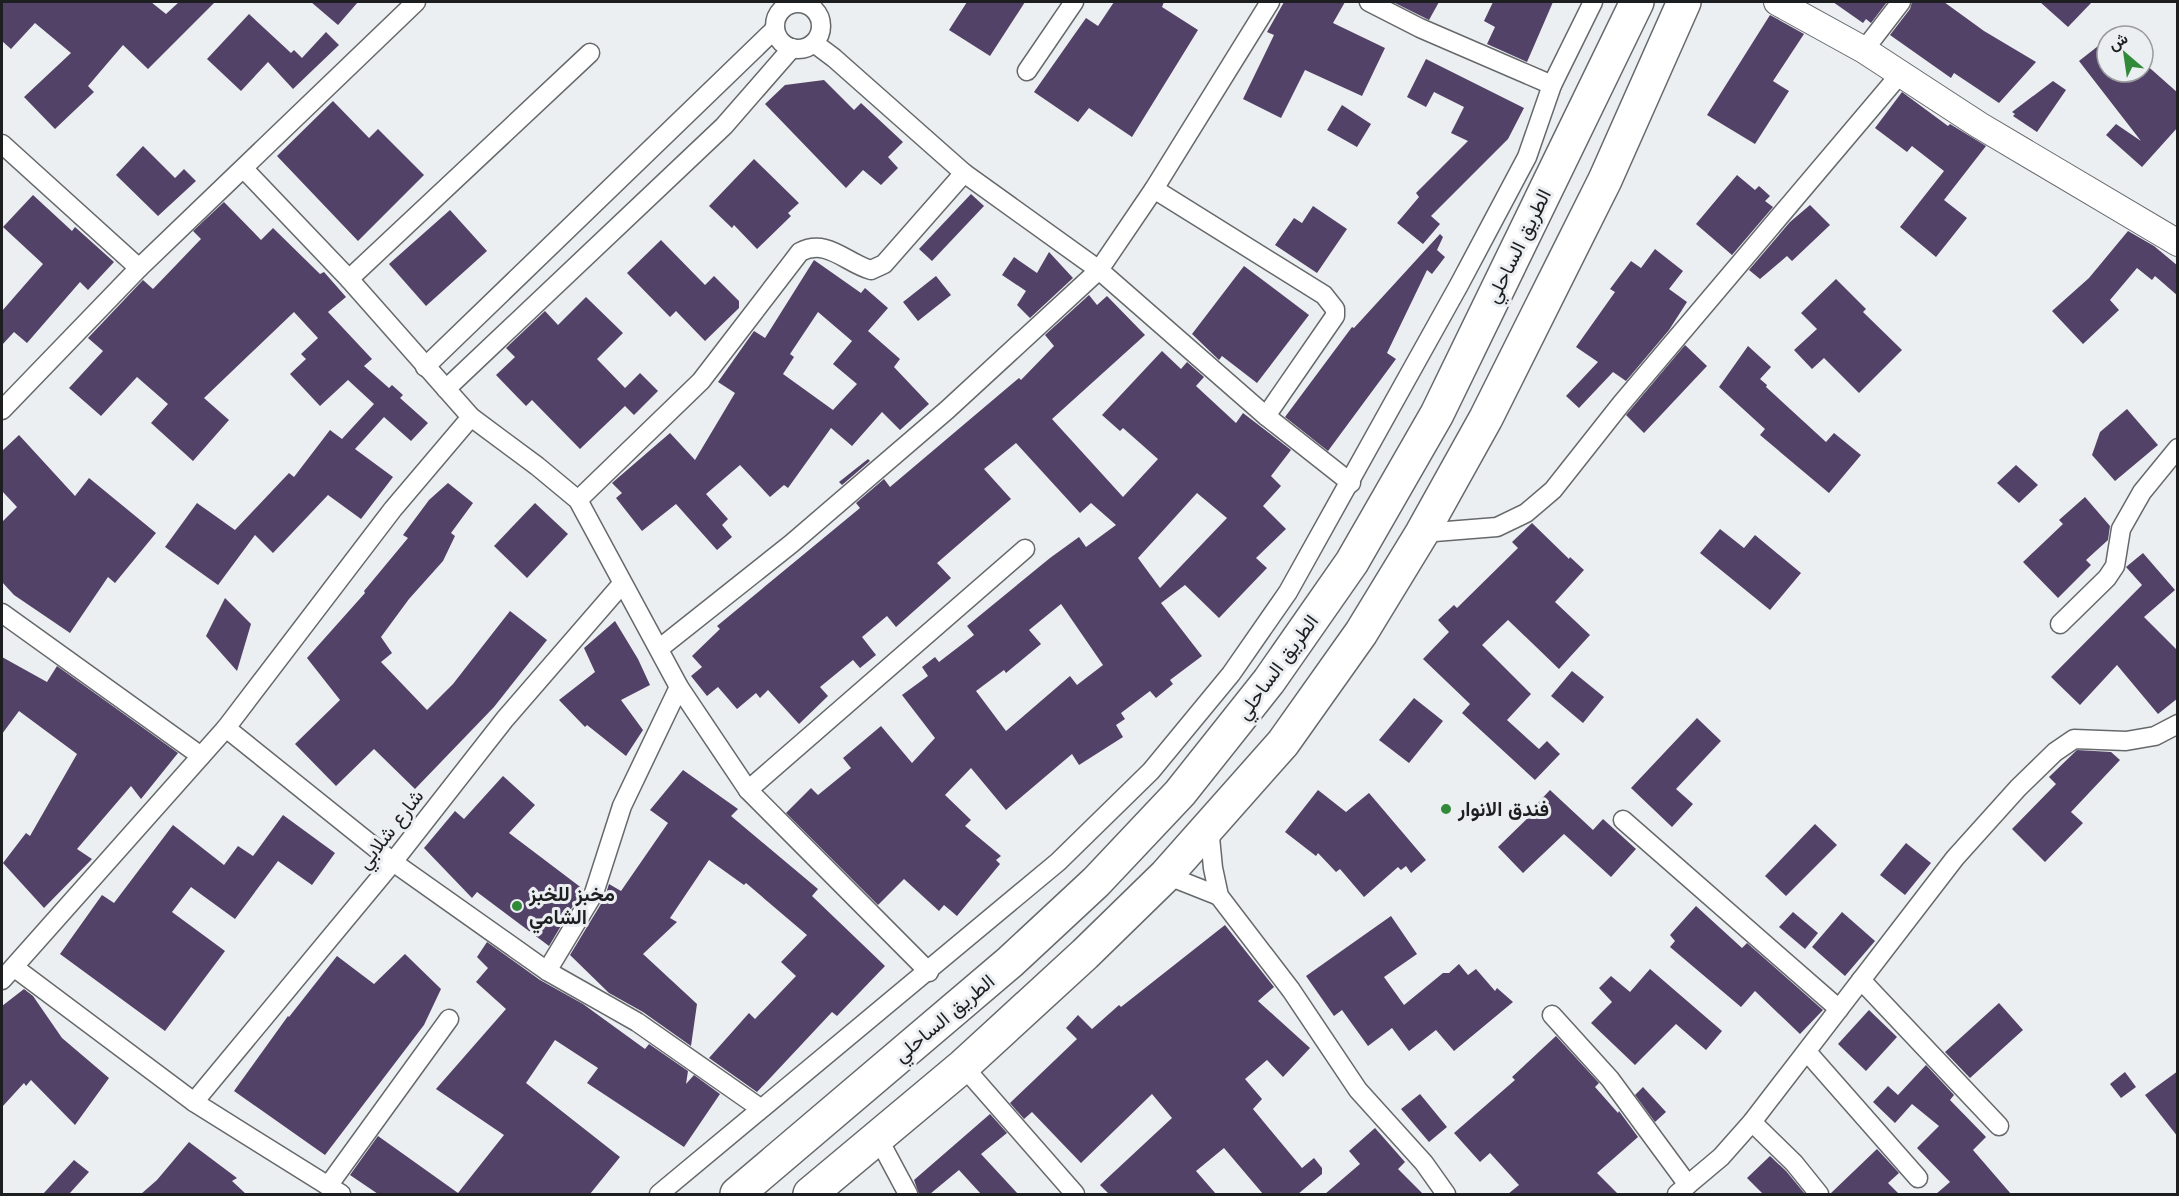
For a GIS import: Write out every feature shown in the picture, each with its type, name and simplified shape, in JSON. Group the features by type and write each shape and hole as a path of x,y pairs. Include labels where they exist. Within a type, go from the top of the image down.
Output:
{"highway":[{"name":"الطريق الساحلي","path":"737,1194 1010,962 1096,882 1180,794 1269,681 1352,562 1437,414 1637,2"},
{"path":"810,1194 963,1066 1166,875 1283,743 1361,633 1422,533 1486,417 1600,191 1684,2"}],"street":[{"path":"2,410 139,268 416,2"},
{"path":"1027,71 1074,2"},
{"path":"660,648 791,544 930,425 1059,310 1099,270 1154,189 1270,2"},
{"path":"1369,2 1420,28 1552,85"},
{"path":"659,1194 760,1108 929,972 1058,862 1151,771 1231,674 1288,592 1351,483 1527,157 1552,85 1593,2"},
{"path":"1777,2 1864,50 1979,125 2178,243"},
{"path":"1864,50 1901,2"},
{"path":"790,4 823,8 821,29 814,43 800,50 781,42 776,22 790,4"},
{"path":"425,367 776,29"},
{"path":"814,43 964,172 1099,270 1266,416 1351,483"},
{"path":"446,389 724,126 792,48"},
{"path":"349,279 590,52"},
{"path":"1422,533 1497,527 1526,513 1553,490 1621,404 1901,73"},
{"path":"2,144 139,268"},
{"path":"244,169 349,279 471,417 578,500 622,584 660,648 679,687 748,790 929,972"},
{"path":"578,500 701,381 800,252 810,247 831,249 862,267 872,270 884,264 964,172"},
{"path":"1154,189 1324,295 1335,309 1335,316 1266,416"},
{"path":"449,1019 334,1190 194,1102 8,974 226,728 393,509 471,417"},
{"path":"2060,624 2107,578 2115,566 2121,529 2142,492 2178,448"},
{"path":"748,790 1025,549"},
{"name":"شارع شلابي","path":"194,1102 393,862 505,719 622,584"},
{"path":"2,613 201,756"},
{"path":"547,971 594,893 622,806 679,687"},
{"path":"1552,1016 1610,1079 1683,1190 1721,1157 1752,1122 1808,1053 1955,858 2018,788 2055,752 2074,738 2127,741 2155,736 2178,724"},
{"path":"226,728 393,862 547,971 637,1022 760,1108"},
{"path":"1623,820 1839,1009"},
{"path":"1209,826 1213,868 1219,896 1291,990 1358,1090 1424,1163 1446,1194"},
{"path":"1166,875 1219,896"},
{"path":"1861,980 1999,1126"},
{"path":"1808,1053 1918,1178"},
{"path":"963,1066 1075,1194"},
{"path":"1752,1122 1794,1163 1819,1194"},
{"path":"878,1138 908,1194"}],"building":[{"path":"2,2 151,2 166,14 179,2 215,2 148,69 123,45 88,86 94,92 55,129 24,97 71,53 35,23 11,49 2,41"},
{"path":"311,2 358,2 338,25"},
{"path":"967,2 1025,2 990,56 949,30"},
{"path":"1114,2 1164,2 1162,7 1198,30 1132,137 1089,108 1078,122 1034,92 1086,18 1098,26"},
{"path":"1284,2 1345,2 1333,23 1385,48 1362,96 1305,70 1281,118 1243,99 1274,35 1267,32"},
{"path":"1393,2 1439,2 1429,20"},
{"path":"1493,2 1553,2 1527,62 1487,44 1495,27 1484,21"},
{"path":"1833,2 1887,2 1871,23 1866,19 1863,23"},
{"path":"1912,2 1944,2 1984,31 2036,62 1999,103 1954,73 1951,78 1890,35 1910,9"},
{"path":"2040,2 2092,2 2068,27"},
{"path":"249,14 291,53 294,50 302,58 326,32 339,45 293,89 268,62 241,91 207,59"},
{"path":"1770,15 1804,34 1773,81 1789,91 1755,144 1707,115"},
{"path":"2095,48 2095,82 2079,61"},
{"path":"1426,59 1524,108 1508,139 1431,216 1440,224 1423,244 1397,223 1419,197 1416,193 1468,141 1451,133 1464,107 1434,92 1426,107 1407,97"},
{"path":"2155,73 2178,93 2178,127 2142,167 2106,135 2116,124 2141,141 2097,84 2155,84"},
{"path":"824,80 854,110 861,103 903,142 888,157 898,168 881,185 863,170 846,188 765,104 785,85"},
{"path":"2053,81 2066,90 2037,132 2013,116 2015,114 2012,112"},
{"path":"1902,92 1948,126 1950,124 1986,146 1944,200 1967,218 1936,257 1900,227 1944,171 1912,146 1907,152 1875,128"},
{"path":"333,101 369,138 378,129 424,175 358,241 277,156"},
{"path":"1342,105 1371,124 1357,147 1327,130"},
{"path":"143,146 175,178 184,169 196,181 158,216 116,175"},
{"path":"754,159 799,203 788,213 791,216 757,249 734,225 732,228 709,206"},
{"path":"1737,175 1755,190 1759,186 1770,196 1765,201 1773,207 1732,255 1696,224"},
{"path":"971,194 984,206 932,261 919,249"},
{"path":"33,195 72,231 75,227 114,262 88,290 80,282 27,343 14,332 2,345 2,311 43,264 3,227"},
{"path":"224,202 261,240 273,228 320,274 324,272 346,297 328,312 372,359 364,366 389,388 392,385 403,395 400,398 428,423 411,441 384,417 355,449 393,477 361,519 328,495 273,553 255,535 218,585 165,547 197,503 235,530 289,473 294,477 330,430 342,439 374,404 348,380 320,406 290,374 306,359 301,354 318,338 294,312 204,398 229,420 193,461 151,423 168,404 137,377 101,416 69,388 103,351 88,338 143,280 153,289 201,239 193,231"},
{"path":"1810,205 1830,225 1792,261 1787,256 1760,279 1749,270 1790,222"},
{"path":"1313,206 1347,229 1317,273 1275,245 1294,218 1302,223"},
{"path":"450,210 487,251 426,306 389,264"},
{"path":"2128,231 2154,246 2178,266 2178,296 2155,276 2152,280 2137,268 2110,300 2119,310 2083,344 2052,311 2089,278"},
{"path":"1440,234 1443,237 1437,250 1445,257 1432,274 1427,270 1387,353 1396,359 1328,451 1285,417 1352,327 1354,328"},
{"path":"661,240 705,285 714,276 739,301 739,308 705,341 676,311 670,317 627,273"},
{"path":"1655,249 1683,271 1669,289 1687,302 1669,330 1626,381 1613,372 1579,408 1566,396 1598,362 1576,347 1615,292 1610,289 1631,261 1641,268"},
{"path":"1049,252 1073,278 1030,318 1017,305 1026,291 1002,275 1014,257 1037,273"},
{"path":"814,260 861,293 865,288 888,308 868,331 900,359 894,367 929,404 900,430 882,412 852,446 831,428 788,488 784,485 770,497 740,465 706,494 728,519 722,525 732,537 717,550 676,504 642,531 616,498 622,493 612,483 670,433 695,460 735,393 718,382 754,331 765,338","holes":["818,312 852,341 833,364 857,384 833,410 783,374 794,357 790,354"]},
{"path":"1244,266 1309,315 1257,383 1222,356 1219,360 1192,334"},
{"path":"936,276 951,295 918,321 903,302"},
{"path":"1836,279 1866,309 1863,312 1902,350 1859,393 1824,358 1812,369 1794,350 1817,329 1801,313"},
{"path":"1089,295 1097,305 1107,296 1145,335 1052,419 1123,497 1158,459 1123,428 1120,431 1102,415 1162,351 1181,369 1187,362 1204,377 1196,386 1236,423 1243,413 1291,450 1271,476 1281,486 1263,506 1286,529 1256,558 1267,568 1219,618 1185,585 1161,603 1202,656 1170,680 1173,684 1156,698 1150,691 1121,713 1125,719 1116,725 1123,737 1079,765 1072,754 1006,810 971,768 945,795 971,820 965,826 1001,856 996,860 1000,864 957,916 944,905 939,911 904,879 878,905 786,813 811,788 818,795 851,768 843,758 881,726 912,763 935,738 902,695 928,676 922,667 935,657 939,662 974,635 967,626 1050,558 1079,537 1086,547 1116,525 1091,503 1080,513 1016,443 984,469 1011,499 937,563 951,578 896,627 887,616 862,637 876,655 860,668 853,660 820,687 828,696 799,724 768,690 760,698 756,693 737,709 718,687 707,696 691,676 702,667 692,656 720,629 717,626 860,508 856,503 884,479 890,487 1019,378 1021,380 1054,346 1045,335","holes":["1197,493 1227,518 1160,588 1138,558","1061,604 1103,665 1077,685 1070,676 1006,731 976,691 1004,670 1006,673 1041,644 1029,630"]},
{"path":"586,297 623,333 597,359 625,388 640,373 658,391 634,415 625,406 580,449 532,400 526,406 496,375 515,357 506,348 545,311 558,325"},
{"path":"1685,345 1707,366 1644,433 1626,415"},
{"path":"1748,346 1771,367 1760,379 1767,385 1766,387 1826,442 1834,433 1861,455 1829,493 1760,435 1765,429 1719,387"},
{"path":"2127,409 2158,445 2115,481 2092,455 2100,432"},
{"path":"19,435 75,496 89,478 156,533 115,583 108,577 70,633 14,595 2,582 2,522 17,507 2,491 2,451"},
{"path":"868,459 870,461 842,485 839,482"},
{"path":"2016,465 2038,485 2019,503 1997,483"},
{"path":"448,483 473,503 451,533 455,536 443,561 409,599 381,637 392,653 381,662 427,710 453,684 510,611 547,640 494,707 415,789 374,749 336,786 295,744 340,700 307,658 365,593 364,591 408,538 403,535 429,500"},
{"path":"2085,497 2110,526 2108,540 2086,560 2091,565 2058,598 2023,562 2063,524 2059,520"},
{"path":"535,503 568,534 527,578 494,546"},
{"path":"1532,523 1569,559 1570,557 1584,570 1555,602 1590,635 1559,669 1508,620 1482,645 1531,694 1507,720 1539,749 1547,741 1560,754 1535,780 1462,713 1470,704 1423,659 1449,632 1438,620 1454,605 1457,608 1518,548 1512,542"},
{"path":"1720,529 1744,548 1755,535 1801,573 1770,610 1700,553"},
{"path":"2143,553 2175,590 2144,617 2178,651 2178,698 2158,714 2117,665 2080,705 2051,677 2142,585 2126,567"},
{"path":"225,598 251,624 237,671 206,636"},
{"path":"615,621 638,659 650,685 621,700 643,730 626,756 587,725 585,727 559,700 595,672 584,648"},
{"path":"2,657 47,682 57,666 178,753 141,799 131,786 77,849 92,859 44,908 3,863 26,833 30,836 77,754 19,711 2,734"},
{"path":"1572,671 1604,697 1583,723 1551,696"},
{"path":"1414,698 1443,721 1409,763 1379,740"},
{"path":"1697,718 1721,741 1676,789 1693,804 1672,827 1631,788"},
{"path":"2077,750 2111,752 2120,760 2071,812 2083,823 2045,862 2012,829 2056,784 2049,777"},
{"path":"683,770 738,809 731,816 818,889 812,896 885,966 837,1016 832,1012 757,1092 709,1058 749,1013 755,1019 796,976 781,962 807,935 746,883 744,885 709,860 670,918 677,922 643,954 697,1004 691,1046 643,1012 609,993 570,955 604,899 609,884 621,891 668,823 650,810"},
{"path":"503,776 535,805 509,833 583,889 549,946 477,892 472,898 424,848 455,811 464,819"},
{"path":"1318,790 1346,812 1369,793 1426,860 1411,873 1406,866 1401,870 1398,867 1364,897 1340,869 1336,872 1318,853 1316,856 1285,832"},
{"path":"1550,790 1593,830 1603,819 1636,849 1611,877 1564,834 1523,873 1498,847 1538,808 1535,806"},
{"path":"283,815 335,853 312,885 278,861 235,919 191,887 172,912 225,951 165,1031 60,954 102,895 114,903 173,825 224,865 238,846 253,856"},
{"path":"1815,824 1837,845 1786,896 1765,876"},
{"path":"1906,843 1931,863 1905,895 1880,875"},
{"path":"1696,906 1742,948 1747,943 1823,1010 1800,1034 1755,991 1741,1007 1670,947 1675,941 1670,935"},
{"path":"1793,912 1818,933 1805,949 1779,927"},
{"path":"1842,912 1875,941 1845,976 1812,947"},
{"path":"1391,916 1417,954 1384,977 1404,1005 1443,973 1449,973 1459,964 1468,975 1476,969 1495,991 1497,988 1513,1002 1454,1051 1436,1030 1409,1051 1392,1028 1368,1046 1342,1010 1334,1016 1306,976"},
{"path":"1225,925 1274,987 1258,1001 1310,1048 1283,1077 1267,1060 1245,1079 1262,1099 1253,1109 1302,1168 1314,1158 1322,1168 1322,1174 1298,1194 1263,1194 1224,1148 1196,1171 1216,1194 1109,1194 1100,1185 1172,1118 1152,1094 1081,1163 1032,1112 1024,1119 1010,1103 1077,1039 1066,1028 1078,1015 1092,1029 1119,1005 1121,1007"},
{"path":"487,942 540,980 583,1004 645,1049 649,1044 688,1071 686,1084 694,1075 720,1094 684,1147 587,1083 598,1068 555,1040 526,1083 620,1157 590,1194 378,1194 350,1175 378,1136 458,1193 504,1135 436,1089 506,1009 476,982 488,968 477,957"},
{"path":"405,954 441,989 424,1025 325,1155 234,1091 288,1016 337,956 374,984"},
{"path":"1650,969 1722,1031 1706,1050 1676,1024 1635,1065 1591,1023 1612,1002 1599,988 1611,976 1630,992"},
{"path":"24,989 33,996 62,1038 109,1078 75,1125 31,1080 26,1086 24,1083 2,1107 2,1006"},
{"path":"1999,1003 2023,1030 1970,1078 1945,1052"},
{"path":"1869,1010 1897,1037 1866,1071 1838,1044"},
{"path":"1556,1036 1599,1083 1595,1087 1618,1113 1619,1111 1638,1137 1597,1173 1618,1194 1508,1194 1519,1185 1490,1153 1480,1162 1454,1133 1515,1080 1512,1077"},
{"path":"1926,1065 1954,1095 1950,1100 1986,1137 1973,1150 2011,1194 1936,1194 1950,1182 1917,1148 1939,1126 1912,1104 1895,1123 1873,1102 1888,1086 1898,1095"},
{"path":"2178,1071 2178,1137 2145,1095"},
{"path":"2125,1072 2136,1087 2121,1098 2110,1084"},
{"path":"1643,1087 1666,1112 1655,1122 1635,1095"},
{"path":"1420,1094 1447,1127 1429,1142 1401,1109"},
{"path":"990,1114 1007,1133 981,1154 1018,1194 981,1194 959,1170 930,1194 919,1194 914,1180"},
{"path":"1375,1128 1405,1162 1398,1169 1423,1194 1325,1194 1360,1164 1349,1151"},
{"path":"189,1142 237,1178 232,1181 246,1194 141,1194 157,1180"},
{"path":"1877,1149 1899,1173 1888,1183 1899,1194 1830,1194"},
{"path":"1770,1156 1805,1194 1763,1194 1747,1178"},
{"path":"74,1160 89,1172 69,1194 43,1194"}],"place":[{"name":"فندق الانوار","path":"1446,809"},
{"name":"مخبز للخبز الشامي","path":"517,906"}]}
